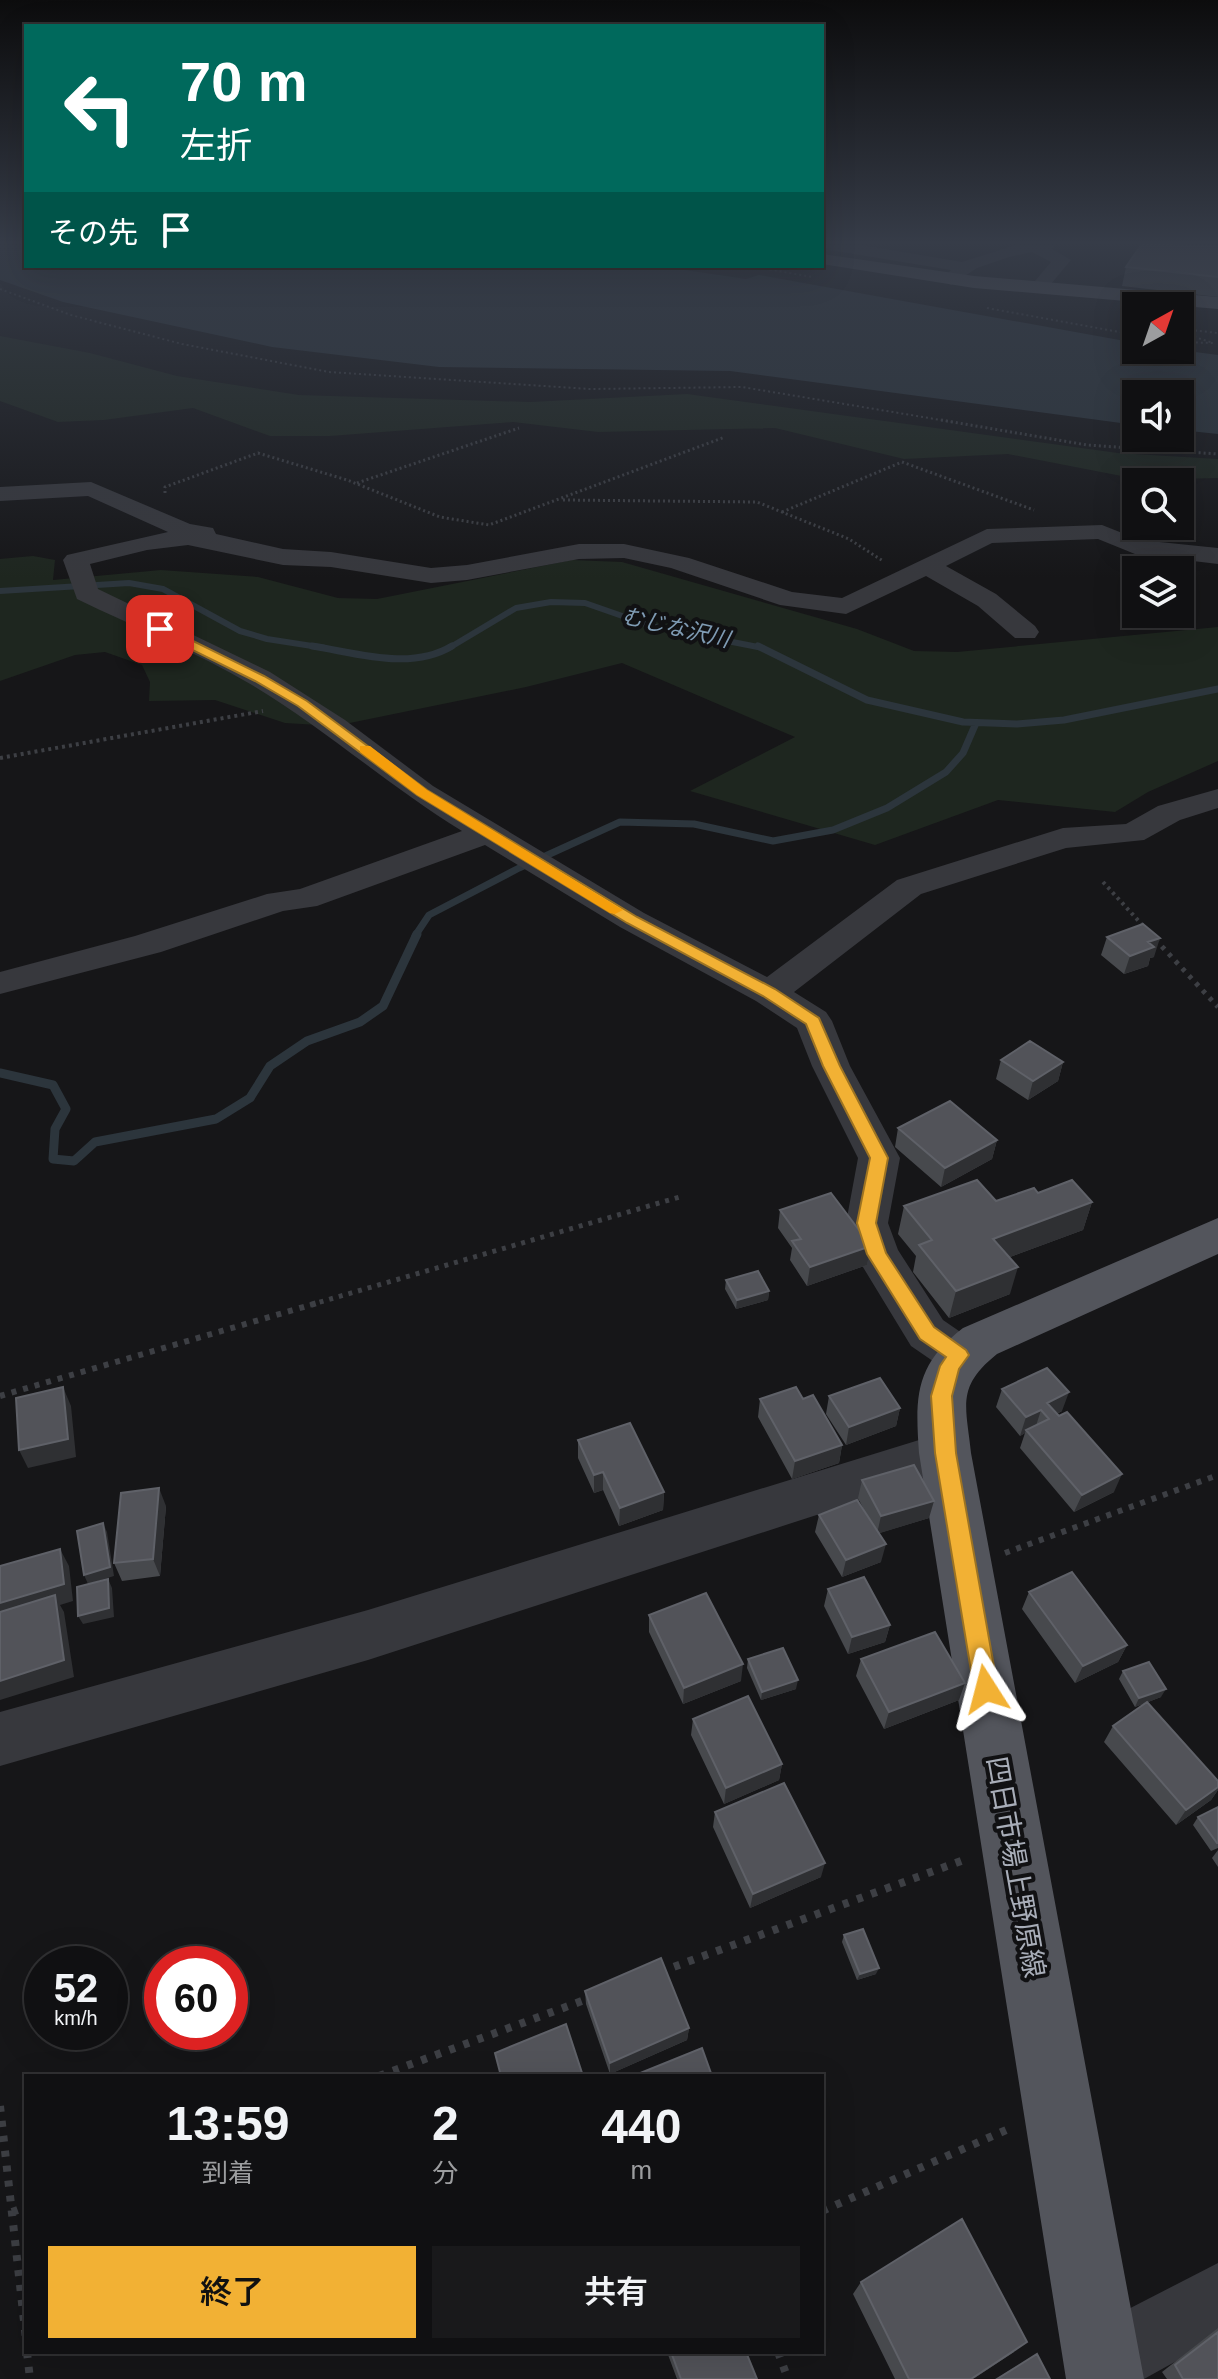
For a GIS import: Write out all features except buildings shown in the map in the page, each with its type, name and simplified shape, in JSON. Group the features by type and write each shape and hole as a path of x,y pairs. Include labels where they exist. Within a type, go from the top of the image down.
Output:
{"main road":[{"path":"959,1355 980,1341 1218,1235"},
{"name":"四日市場上野原線","path":"959,1355 950,1366 942,1396 945,1453 1104,2370"}],"street":[{"path":"0,494 91,489 184,530 214,535 262,552"},
{"path":"959,1355 927,1333 877,1254 867,1223 879,1158 831,1066 813,1021 769,993 632,920 422,793 303,704 260,678 84,586 76,560 188,538 284,557 336,560 407,574 444,575 566,554 623,550 682,564 793,602 826,607 846,606 987,536 1095,532 1135,547 1218,556"},
{"path":"917,571 987,600 1025,632"},
{"path":"769,993 909,887 1063,838 1133,833 1169,813 1218,798"},
{"path":"0,983 148,944 279,901 305,899 489,832"},
{"path":"0,1739 368,1635 945,1453"},
{"path":"1104,2370 1218,2299"}],"path":[{"path":"245,356 329,372 590,389 742,387 1087,445 1218,454"},
{"path":"356,483 519,428"},
{"path":"165,493 165,487 258,453 356,483 466,526 489,525 725,437"},
{"path":"782,512 902,462 1095,532"},
{"path":"558,500 757,502 849,539 917,571"},
{"path":"0,758 303,704"},
{"path":"1103,882 1218,1007"},
{"path":"0,1396 683,1196"},
{"path":"966,1567 1218,1475"},
{"path":"644,1978 1012,1842"},
{"path":"384,2074 600,1994"},
{"path":"0,2106 24,2321"},
{"path":"824,2210 1058,2108"},
{"path":"12,2212 24,2208"},
{"path":"27,2354 30,2379"},
{"path":"779,2354 788,2379"}],"shaded area":[{"path":"0,356 101,356 177,376 299,395 530,402 687,394 1118,453 1218,459 1218,478 1194,479 1194,468 1122,468 1122,476 1008,454 904,459 775,428 598,432 513,422 330,436 270,436 193,408 104,420 58,422 0,401"},
{"path":"347,356 1122,356 1122,364 1194,364 1194,356 1218,356 1218,434 1194,431 1194,380 1122,380 1122,423 730,371 439,367"},
{"path":"33,556 55,560 53,580 161,570 258,577 338,598 377,599 572,560 622,562 857,629 914,651 957,652 1218,627 1218,761 1148,792 1115,812 998,800 875,845 690,791 795,737 622,663 526,687 335,726 285,723 215,700 149,701 150,682 142,665 105,652 75,655 0,681 0,559"}],"waterway":[{"name":"むじな沢川","path":"0,591 129,583 163,589 240,631 267,639 325,648"},
{"name":"むじな沢川","path":"449,648 516,608 551,602 585,603 651,626 761,648"},
{"name":"むじな沢川","path":"312,646 402,659 419,658 452,646"},
{"name":"むじな沢川","path":"761,648 867,700 963,722 1017,724 1064,720 1218,689"},
{"path":"415,936 429,915 519,868 620,822 694,824 773,841 833,830 887,808 946,772 963,753 976,723"},
{"path":"0,1073 53,1085 66,1109 55,1129 53,1159 74,1161 95,1142 216,1119 250,1098 270,1066 307,1041 360,1022 383,1006 417,934"}],"slow traffic":[{"path":"365,749 422,793 615,910"}],"route":[{"path":"160,629 260,678 335,726 422,793 632,920 769,993 813,1021 831,1066 879,1158 867,1223 877,1254 927,1333 959,1355 950,1366 942,1396 945,1453 986,1689"}]}
